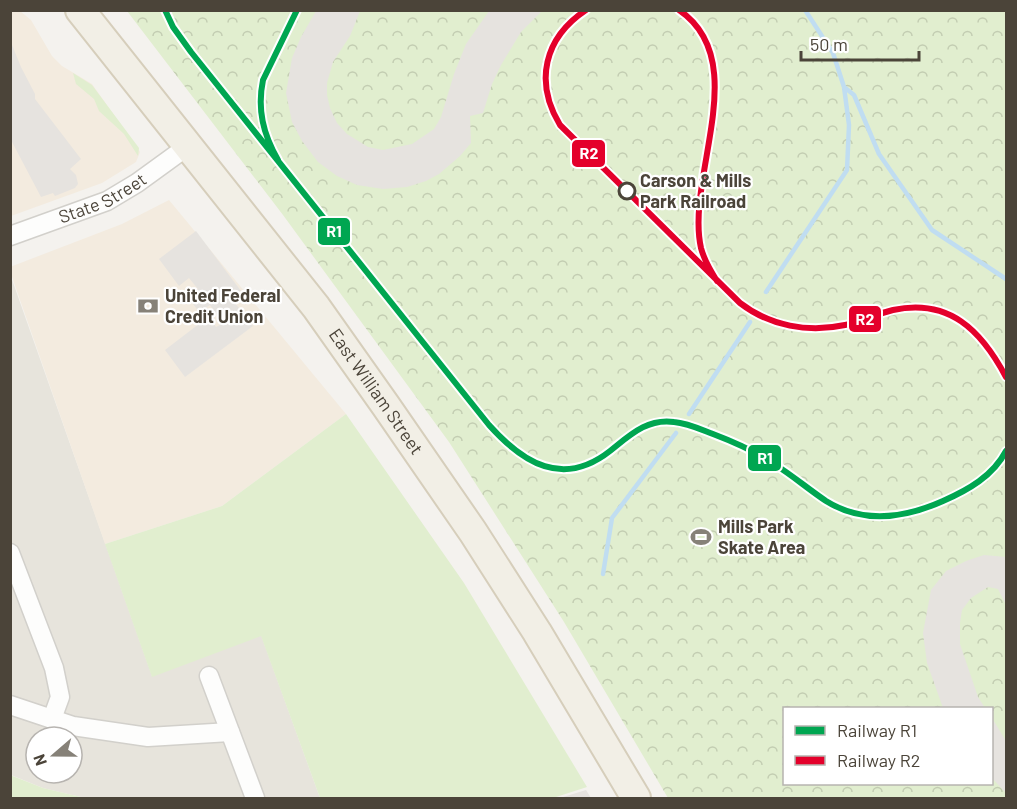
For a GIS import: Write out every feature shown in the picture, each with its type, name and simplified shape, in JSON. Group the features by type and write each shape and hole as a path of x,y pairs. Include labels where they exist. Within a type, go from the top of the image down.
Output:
{"main road":[{"name":"East William Street","path":"80,10 316,307 473,532 537,632 636,798"}],"street":[{"name":"State Street","path":"10,236 106,201 137,183 188,146"},
{"path":"10,553 54,668 60,696 52,719"},
{"path":"209,676 255,798"},
{"path":"10,705 73,726 148,737 230,732"}],"shaded area":[{"path":"10,11 20,11 31,20 52,56 62,66 92,84 140,152 136,162 102,183 11,216"},
{"path":"316,11 360,11 350,36 333,62 327,83 327,95 337,123 347,134 368,147 383,150 412,144 434,129 441,117 466,44 489,11 542,11 521,32 501,65 483,113 470,116 471,143 460,156 439,174 426,181 407,187 383,189 357,185 337,176 318,162 302,141 292,122 286,93 292,58"},
{"path":"10,40 35,94 35,99 81,159 70,169 76,175 78,184 75,188 55,196 53,193 41,197 11,140"},
{"path":"169,200 346,414 222,506 105,544 10,267 122,224"},
{"path":"196,231 241,291 231,298 253,326 185,377 165,350 208,317 216,327 220,325 220,320 210,305 199,312 188,297 198,289 189,278 179,286 159,259"},
{"path":"10,274 152,676 261,635 320,798 85,798 36,785 84,785 84,725 24,725 24,780 11,775"},
{"path":"984,555 1006,557 1006,605 998,589 988,587 971,598 962,610 960,644 978,697 984,707 943,707 927,663 923,633 931,590 946,571"},
{"path":"993,720 1006,741 1006,793 993,779"},
{"path":"586,790 591,798 560,798"}],"green space":[{"path":"127,11 1006,11 1006,798 668,798 564,622 449,442 283,215"},
{"path":"73,73 92,85 139,148 138,156 124,134 99,111 94,99 76,84"},
{"path":"346,414 464,583 587,787 553,798 320,798 261,636 152,677 105,544 222,506"},
{"path":"10,775 24,781 24,785 35,785 85,798 11,798"}],"waterway":[{"path":"805,10 833,53 844,87 854,95 879,154 932,230 1006,279"},
{"path":"766,292 847,170 849,125 844,87"},
{"path":"689,414 750,322"},
{"path":"603,574 612,518 676,433"}],"rail line":[{"name":"R1","path":"165,10 173,27 191,52 489,425 502,439 530,460 560,469 576,468 593,462 647,425 664,421 679,423 703,430 752,451 840,508 869,516 884,516 899,515 929,507 962,492 987,475 1006,451"},
{"name":"R1","path":"278,160 265,131 261,111 261,91 263,80 297,10"},
{"name":"R2","path":"586,10 561,34 552,47 548,62 547,93 560,125 740,303 764,317 803,328 851,324 893,310 931,309 961,321 974,332 986,345 1006,377"},
{"name":"R2","path":"679,10 701,32 712,59 715,89 701,188 699,219 702,252 717,281"}],"place":[{"name":"Carson & Mills Park Railroad","path":"627,191"},
{"name":"United Federal Credit Union","path":"148,306"},
{"name":"Mills Park Skate Area","path":"701,537"}]}
